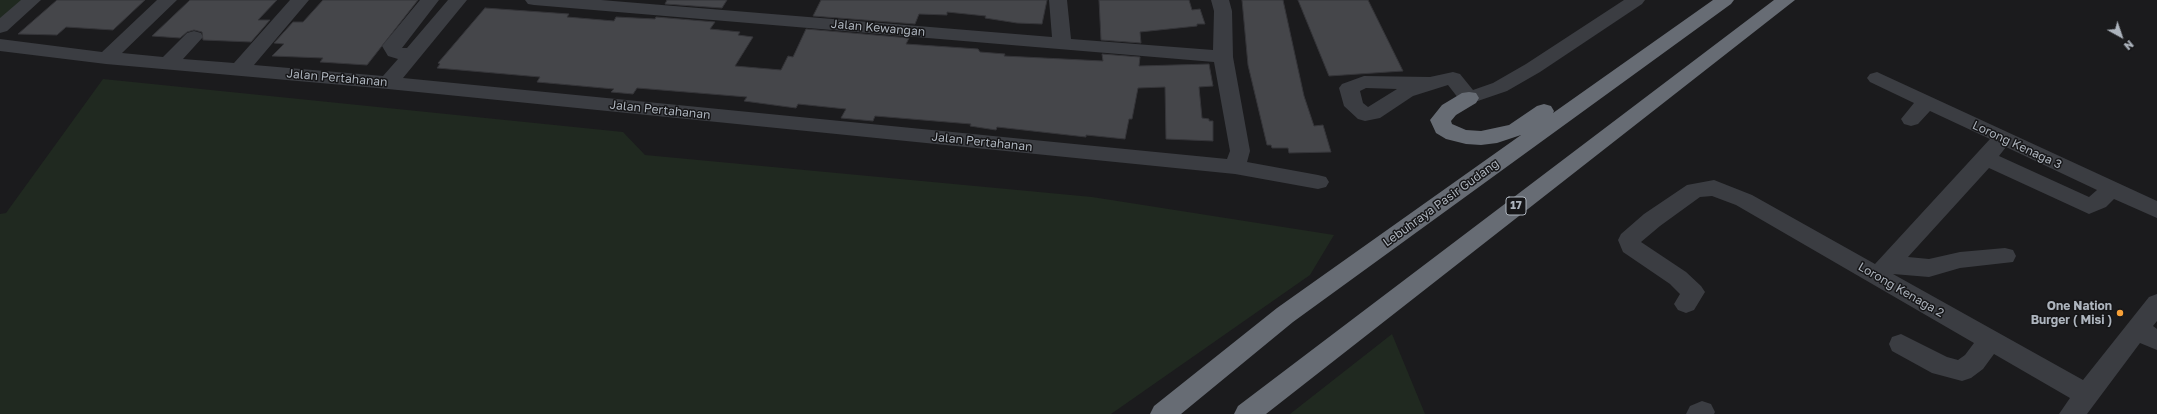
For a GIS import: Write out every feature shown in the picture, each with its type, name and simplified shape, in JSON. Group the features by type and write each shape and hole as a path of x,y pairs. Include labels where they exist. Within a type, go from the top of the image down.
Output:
{"highway":[{"name":"Lebuhraya Pasir Gudang","path":"1163,414 1285,315 1725,0"},
{"name":"17","path":"1247,414 1786,0"},
{"path":"1469,98 1449,110 1440,120 1443,128 1453,134 1481,138 1497,136 1516,130 1570,94 1608,83"}],"street":[{"path":"0,27 32,0"},
{"path":"106,58 168,0"},
{"path":"239,70 300,0"},
{"path":"410,55 395,52 392,46 430,0"},
{"path":"388,83 410,55 458,0"},
{"name":"Jalan Kewangan","path":"534,0 649,4 1223,57"},
{"path":"1058,0 1062,43"},
{"path":"1220,0 1223,11 1223,57 1240,151 1235,167"},
{"path":"1430,83 1453,78 1469,98 1500,87 1533,68 1636,0"},
{"path":"168,63 194,38"},
{"name":"Jalan Pertahanan","path":"0,45 106,58 388,83 1235,167 1318,182"},
{"name":"Lorong Kenaga 3","path":"1877,78 2157,210"},
{"path":"1911,119 1927,102"},
{"path":"1883,270 1986,158 2002,138"},
{"path":"1986,158 2089,206 2098,202 2111,189"},
{"name":"Lorong Kenaga 2","path":"1686,304 1693,292 1678,278 1636,251 1631,246 1629,240 1652,220 1695,190 1714,188 1744,200 1883,270 1990,340 2079,405"},
{"path":"1883,270 1929,268 1960,260 2005,256"},
{"path":"2079,405 2157,303"},
{"path":"2136,329 2157,340"},
{"path":"1902,344 1941,366 1962,372 1974,362 1990,340"}],"shaded area":[{"path":"0,0 24,0 0,19"},
{"path":"103,79 623,132 645,155 1092,197 1334,235 1310,275 1111,414 0,414 0,214 6,213"},
{"path":"1392,334 1425,414 1290,414"}],"building":[{"path":"57,0 145,0 113,30 66,27 57,35 18,34"},
{"path":"190,0 277,0 258,20 270,20 251,42 203,40 202,32 194,30 187,32 180,38 152,36"},
{"path":"323,0 418,0 367,65 320,62 323,58 272,56 284,44 274,43 293,22 303,22"},
{"path":"667,0 727,0 722,8 665,4"},
{"path":"821,0 1047,0 1042,24 1017,23 985,18 986,16 947,12 947,15 919,14 915,24 813,16"},
{"path":"1099,0 1189,0 1192,10 1200,9 1205,24 1140,32 1141,43 1101,40"},
{"path":"1242,0 1283,0 1304,96 1314,126 1323,125 1331,152 1289,153 1288,148 1272,148 1271,145 1267,145 1248,65"},
{"path":"1298,0 1368,0 1403,71 1329,76"},
{"path":"485,8 569,14 567,17 614,21 616,17 655,19 656,17 715,22 710,29 740,32 738,35 753,37 735,66 781,70 788,56 793,57 806,29 909,38 906,44 978,49 980,52 1005,54 1004,56 1103,61 1102,54 1140,57 1139,66 1209,64 1213,86 1199,87 1202,118 1213,121 1213,141 1166,139 1165,87 1138,88 1132,119 1129,119 1125,139 1086,135 1086,137 997,127 996,130 970,126 971,124 875,116 873,121 841,118 846,109 798,104 796,108 744,101 747,97 637,88 633,94 611,92 614,89 537,82 540,77 437,68 440,64 438,63"}],"place":[{"name":"One Nation Burger ( Misi )","path":"2120,313"}]}
